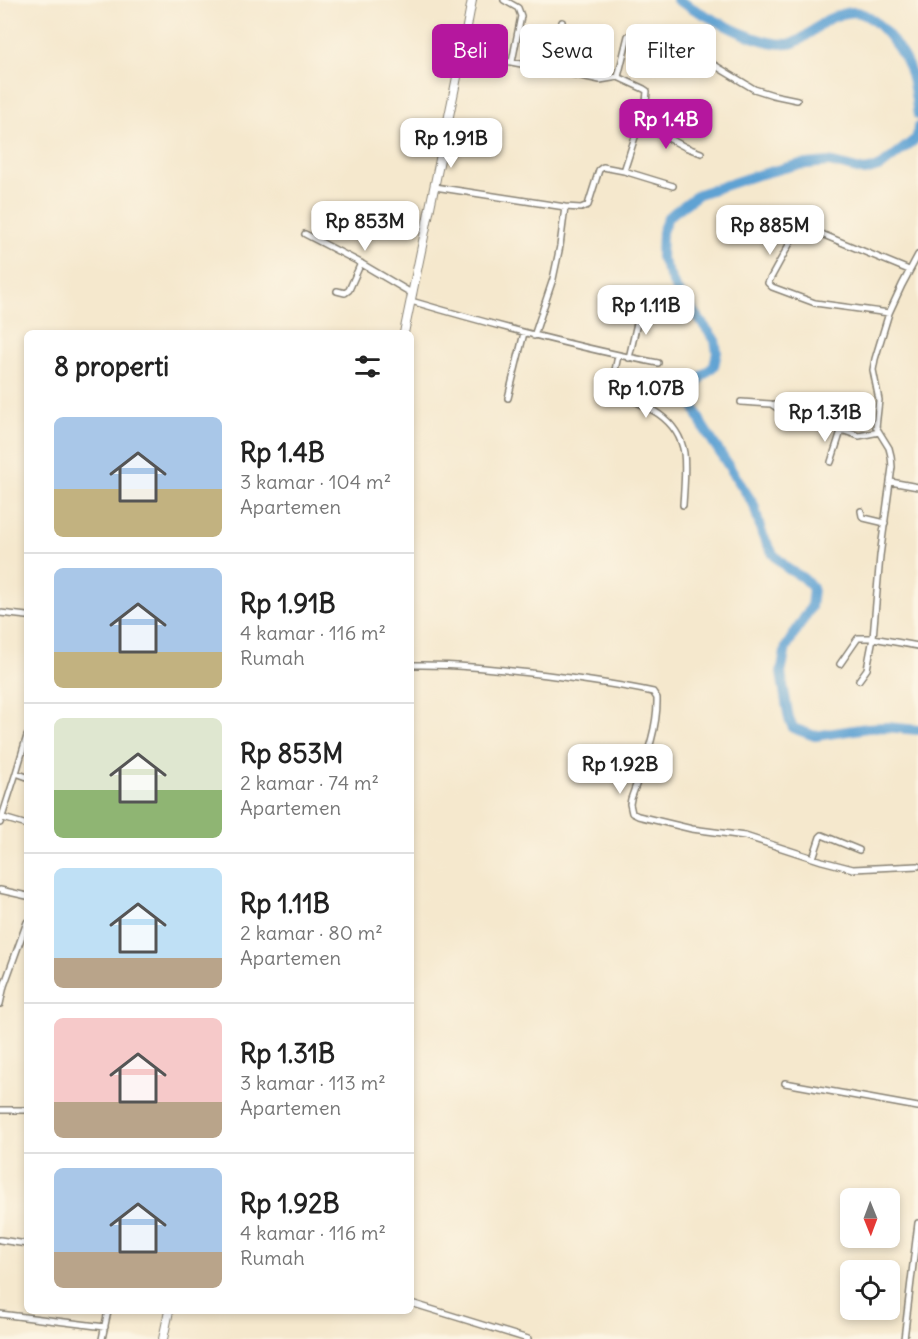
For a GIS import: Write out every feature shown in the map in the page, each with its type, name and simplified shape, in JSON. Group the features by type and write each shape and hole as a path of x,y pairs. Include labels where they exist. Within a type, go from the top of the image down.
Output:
{"street":[{"path":"467,24 472,0"},
{"path":"504,0 518,8 521,16 512,62"},
{"path":"618,77 628,36 632,34 681,45 754,88 773,96 797,100"},
{"path":"508,61 520,64"},
{"path":"614,78 618,77 647,91 646,103 624,171"},
{"path":"405,330 457,78"},
{"path":"591,78 600,80 612,78"},
{"path":"640,123 701,153"},
{"path":"435,187 580,208 588,205 601,168 612,168 673,186"},
{"path":"534,336 553,279 565,207"},
{"path":"889,313 815,303 772,286 769,282 796,232 801,229 819,233 909,270"},
{"path":"305,234 361,263 412,297 534,336 658,363"},
{"path":"859,680 867,669 873,638 880,556 892,468 891,456 876,425 879,400 873,370 889,313 918,255"},
{"path":"337,291 345,293 349,290 361,263"},
{"path":"629,358 640,310"},
{"path":"508,398 524,333"},
{"path":"618,356 612,393 643,404 665,417 682,444 684,455 683,505"},
{"path":"741,402 771,404 800,424 827,424 861,436 879,432"},
{"path":"831,462 841,430"},
{"path":"891,482 918,487"},
{"path":"861,511 863,517 885,523"},
{"path":"0,613 24,616"},
{"path":"840,663 857,639 861,638 918,646"},
{"path":"414,665 507,670 653,692 658,701 654,727 645,762 631,799 632,813 686,828 746,836 853,869 918,866"},
{"path":"24,746 0,819 24,824"},
{"path":"16,773 24,776"},
{"path":"813,858 822,835 859,850"},
{"path":"0,890 24,895"},
{"path":"0,1004 24,930"},
{"path":"785,1083 918,1107"},
{"path":"0,1110 24,1110"},
{"path":"904,1339 918,1223"},
{"path":"0,1240 24,1244"},
{"path":"414,1304 528,1339"},
{"path":"0,1314 105,1327"},
{"path":"102,1339 107,1314"},
{"path":"166,1338 169,1314"}],"waterway":[{"path":"677,0 745,34 773,43 787,44 798,41 833,17 860,13 884,30 903,57 912,79 918,115"},
{"path":"918,127 917,138 881,166 865,171 829,162 796,165 699,194 668,217 662,232 661,257 676,289 715,340 717,352 714,366 701,377 692,393 693,404 702,425 754,505 762,534 773,554 813,588 811,607 786,647 781,673 789,719 793,728 815,736 867,728 918,730"}]}
